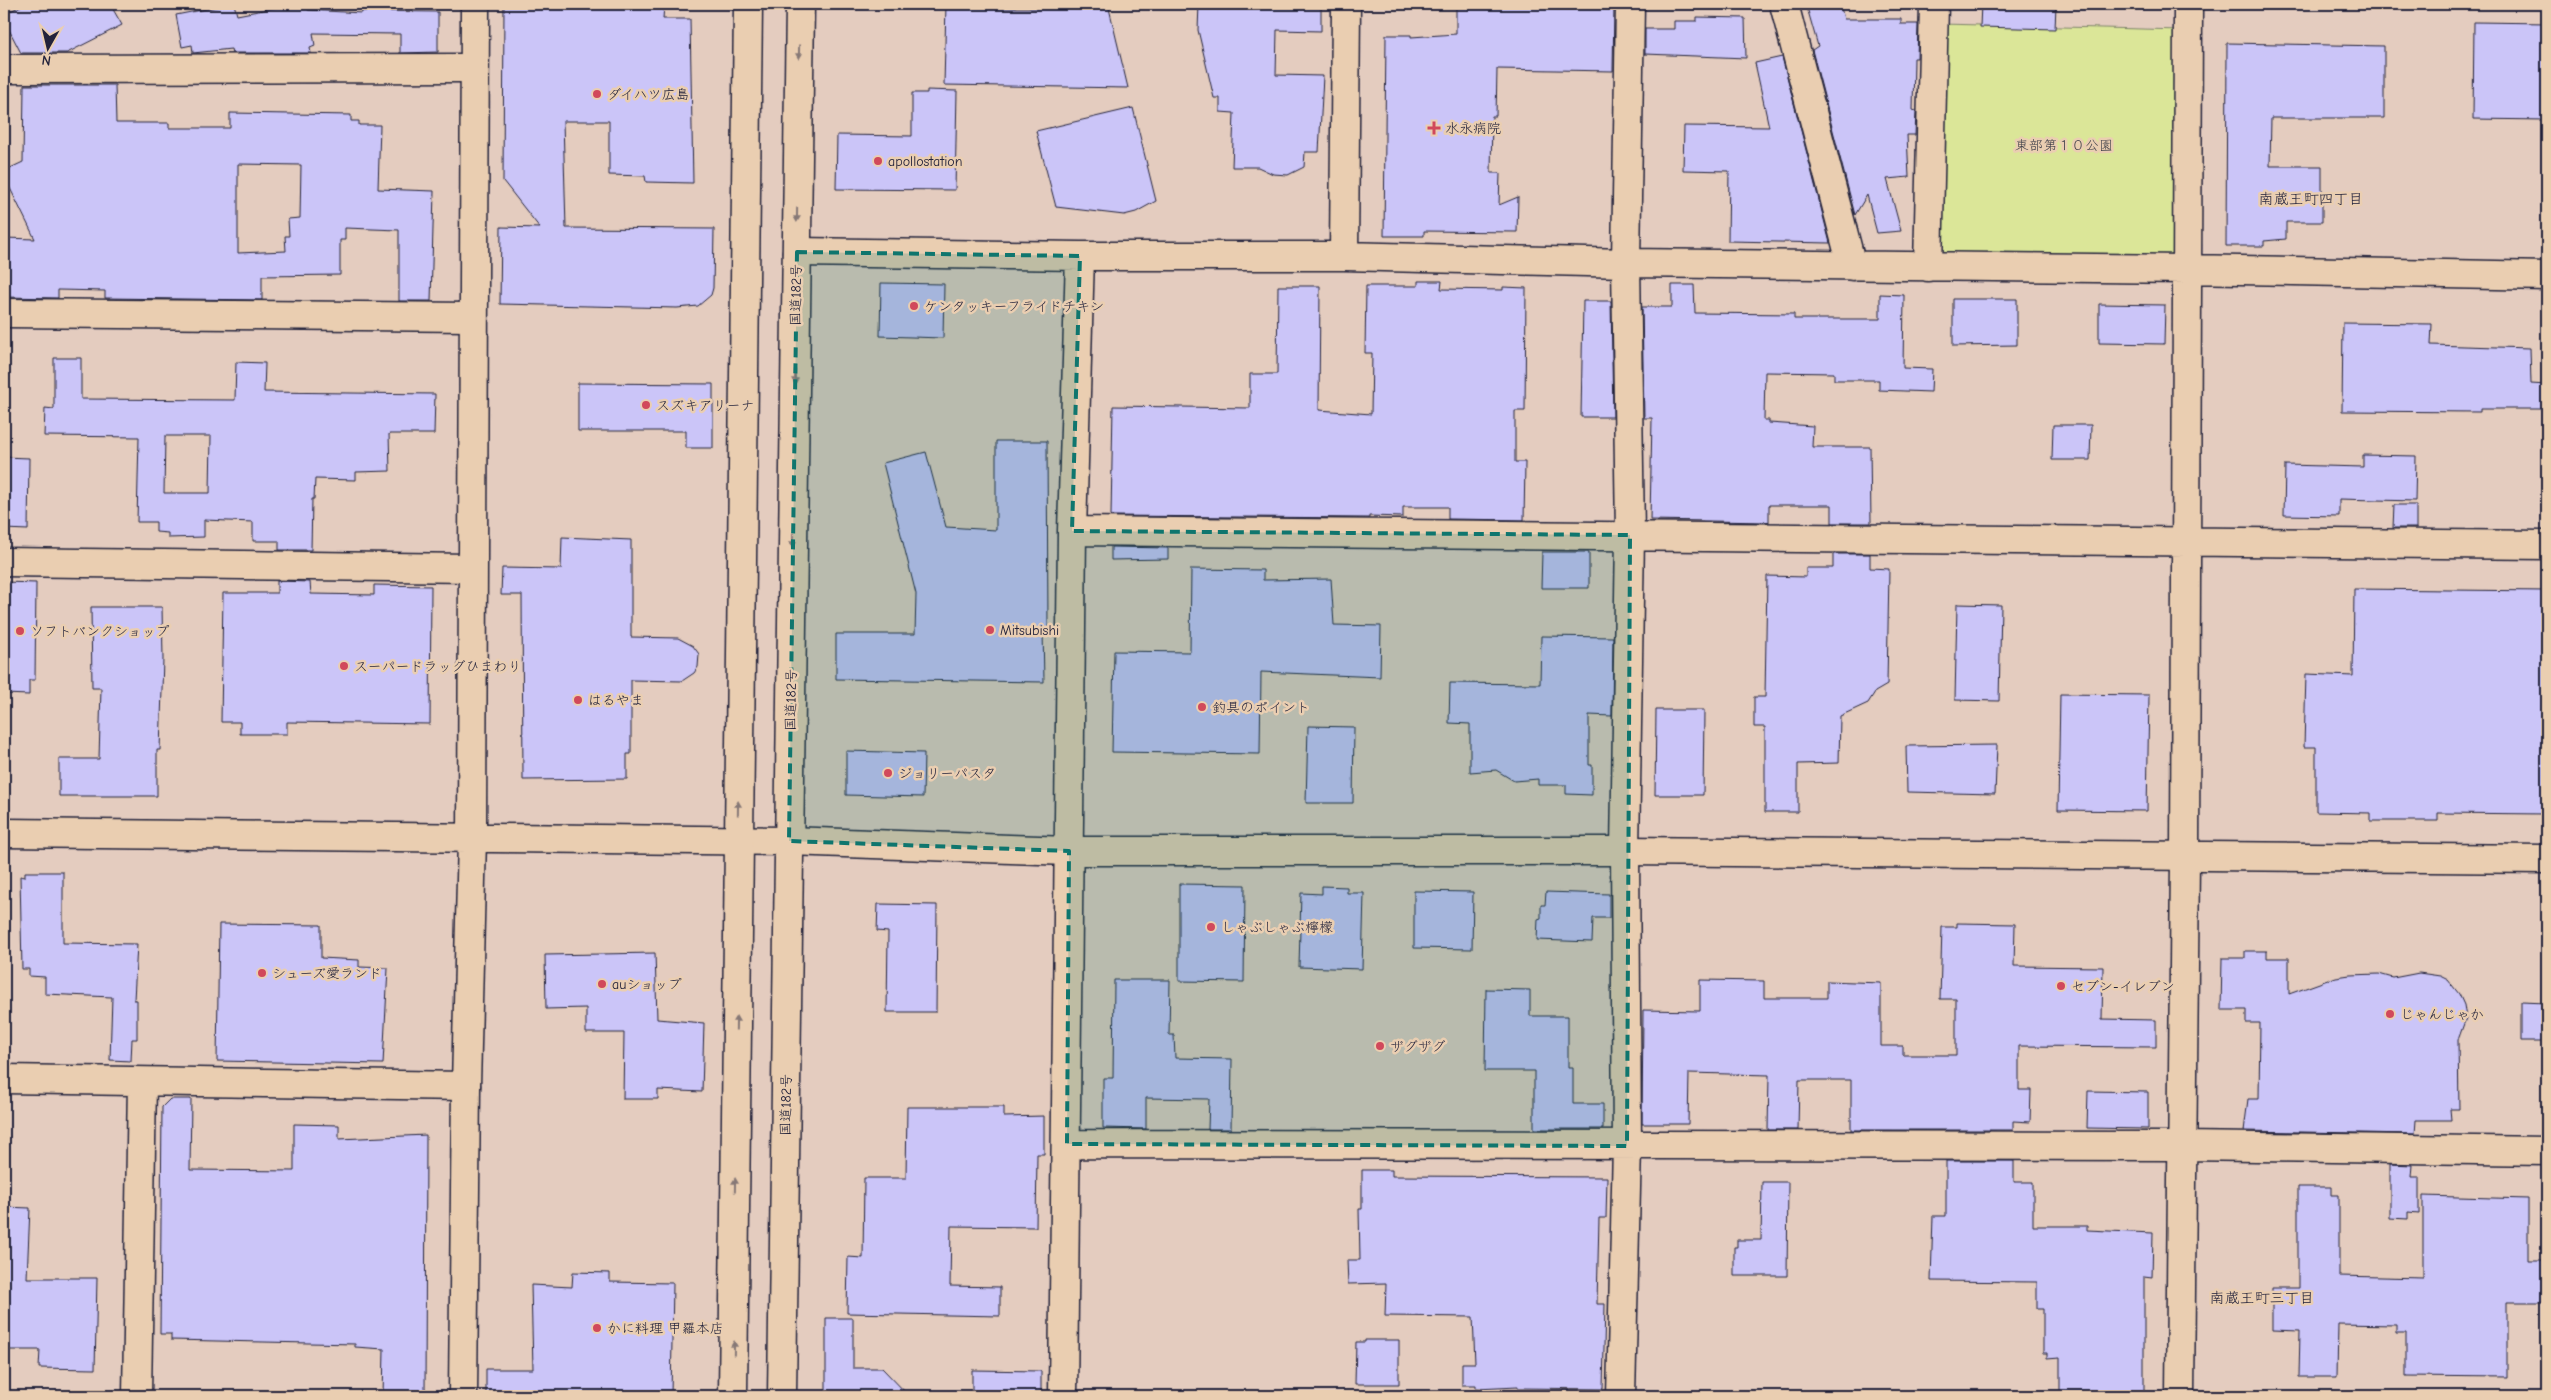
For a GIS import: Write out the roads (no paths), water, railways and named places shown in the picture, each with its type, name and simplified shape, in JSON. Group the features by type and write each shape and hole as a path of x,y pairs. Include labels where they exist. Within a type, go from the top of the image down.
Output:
{"main road":[{"path":"463,1396 466,1086 472,838 472,317 475,4"},
{"path":"733,1396 748,4"},
{"name":"国道182号","path":"782,1396 800,4"},
{"path":"1344,256 1346,4"},
{"path":"1620,1396 1627,1146 1625,851 1630,535 1626,262 1630,4"},
{"path":"1784,4 1852,266"},
{"path":"1928,267 1934,4"},
{"path":"2180,1396 2185,858 2188,4"},
{"path":"4,68 474,68"},
{"path":"797,252 1080,256 1344,256 1852,266 2187,269 2547,276"},
{"path":"1063,1396 1072,531 1080,256"},
{"path":"4,313 472,317"},
{"path":"1072,531 2547,545"},
{"path":"4,562 472,568"},
{"path":"4,833 789,840 1069,851 1625,851 2185,858 2547,859"},
{"path":"4,1079 466,1086"},
{"path":"137,1396 142,1082"},
{"path":"1067,1144 2182,1146 2547,1152"}],"place":[{"name":"ダイハツ広島","path":"597,94"},
{"name":"水永病院","path":"1434,128"},
{"name":"apollostation","path":"878,161"},
{"name":"ケンタッキーフライドチキン","path":"914,306"},
{"name":"スズキアリーナ","path":"646,405"},
{"name":"Mitsubishi","path":"990,630"},
{"name":"ソフトバンクショップ","path":"20,631"},
{"name":"スーパードラッグひまわり","path":"344,666"},
{"name":"はるやま","path":"578,700"},
{"name":"釣具のポイント","path":"1202,707"},
{"name":"ジョリーパスタ","path":"888,773"},
{"name":"しゃぶしゃぶ檸檬","path":"1211,927"},
{"name":"シューズ愛ランド","path":"262,973"},
{"name":"auショップ","path":"602,984"},
{"name":"セブン-イレブン","path":"2061,986"},
{"name":"じゃんじゃか","path":"2390,1014"},
{"name":"ザグザグ","path":"1380,1046"},
{"name":"かに料理 甲羅本店","path":"597,1328"}],"district":[{"name":"南蔵王町四丁目","path":"2311,199"},
{"name":"南蔵王町三丁目","path":"2262,1298"}],"park label":[{"name":"東部第１０公園","path":"2064,145"}]}
